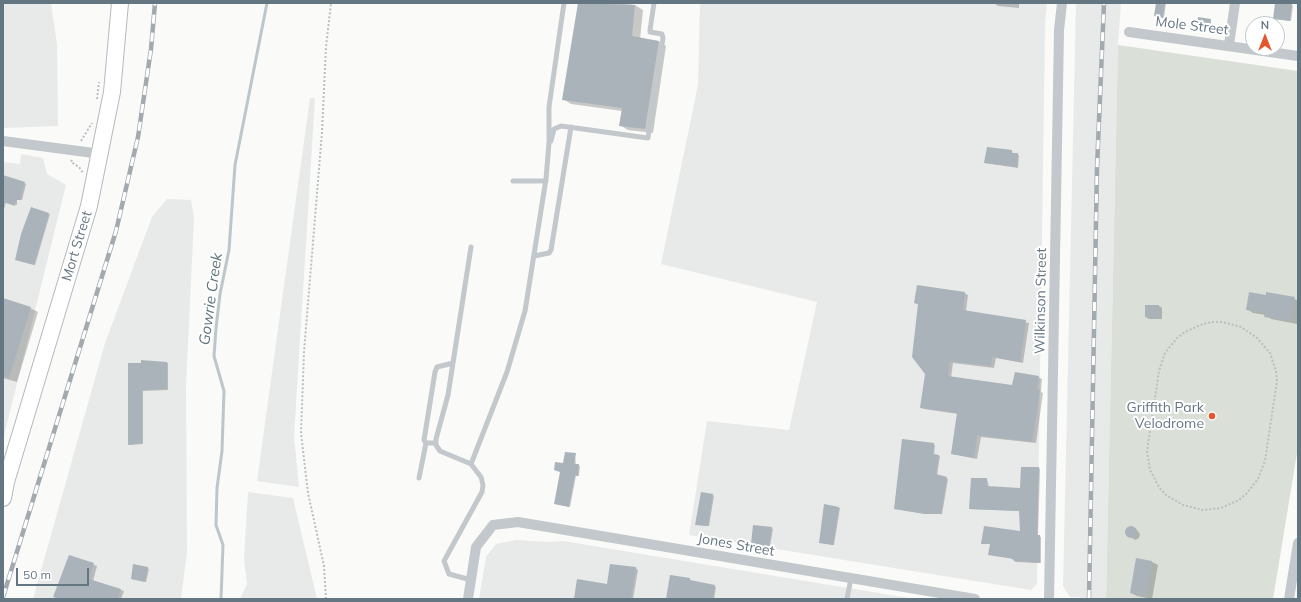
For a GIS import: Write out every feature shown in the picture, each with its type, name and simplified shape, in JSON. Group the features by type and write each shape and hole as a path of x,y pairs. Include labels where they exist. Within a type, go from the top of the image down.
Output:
{"main road":[{"name":"Mort Street","path":"3,498 5,485 89,206 101,154 112,92 120,3"}],"street":[{"name":"Wilkinson Street","path":"1049,599 1060,30 1062,3"},
{"path":"1229,45 1235,3"},
{"name":"Mole Street","path":"1129,32 1298,56"},
{"path":"3,141 76,152 101,154"},
{"name":"Jones Street","path":"471,580 476,547 493,526 518,522 975,599"},
{"path":"1289,599 1298,543"},
{"path":"468,599 471,580"}],"lane":[{"path":"471,464 514,352 525,311 546,181 549,101 564,3"},
{"path":"548,148 554,129 557,127 571,127 648,138 663,38 662,34 650,32 654,3"},
{"path":"534,256 549,252 551,250 571,127"},
{"path":"513,181 546,181"},
{"path":"471,247 448,395 436,444 440,451 471,464 481,477 483,485 482,492 444,561 449,574 471,580"},
{"path":"419,478 426,443 425,435 437,367 448,363 453,363"},
{"path":"426,443 436,444"},
{"path":"847,599 851,578"}],"path":[{"path":"326,599 324,566 308,493 301,433 304,352 322,132 326,47 331,3"},
{"path":"96,103 100,75"},
{"path":"84,176 79,167 71,162 93,122"},
{"path":"1222,322 1241,327 1258,338 1270,353 1274,362 1277,381 1265,461 1258,479 1239,500 1221,508 1202,510 1192,508 1183,505 1166,494 1154,479 1150,470 1147,451 1159,372 1165,353 1177,338 1193,327 1203,324 1222,322"}],"shaded area":[{"path":"3,3 51,3 57,44 58,126 3,128"},
{"path":"700,3 1047,3 1045,25 1037,584 1031,590 689,535 707,421 789,430 817,302 661,264 698,85"},
{"path":"1076,3 1121,3 1118,45 1106,599 1070,597 1063,586"},
{"path":"1118,45 1298,71 1298,447 1273,599 1106,599"},
{"path":"310,98 315,98 294,436 299,487 257,481"},
{"path":"21,154 43,158 47,174 66,185 3,440 3,162 20,164"},
{"path":"167,199 191,200 194,218 186,386 187,552 181,599 33,599 105,343 152,217"},
{"path":"248,492 293,498 317,599 240,599 247,584 244,558"},
{"path":"516,540 549,542 563,541 915,599 479,599 486,557 496,544"}],"building":[{"path":"578,3 635,5 632,36 659,41 645,129 619,126 622,108 562,100"},
{"path":"1156,3 1165,3 1163,18 1154,16"},
{"path":"1275,3 1292,4 1290,21 1285,20 1285,16 1273,16"},
{"path":"1198,17 1211,19 1209,28 1197,27"},
{"path":"987,147 1012,150 1012,153 1018,153 1017,167 984,163"},
{"path":"3,175 25,182 20,200 16,200 15,206 3,202"},
{"path":"31,207 49,213 34,265 15,260 21,234"},
{"path":"917,285 965,292 963,310 1026,320 1020,362 992,357 991,366 950,361 948,376 1012,385 1015,372 1039,376 1037,389 1040,390 1032,442 977,435 974,458 951,454 957,413 920,408 925,374 912,357 918,304 914,303"},
{"path":"1249,292 1266,295 1266,292 1295,297 1291,321 1264,317 1265,313 1246,310"},
{"path":"3,298 31,307 9,378 3,376"},
{"path":"1145,305 1159,305 1159,318 1145,317"},
{"path":"141,360 167,362 167,389 142,390 142,443 128,445 128,363 141,363"},
{"path":"902,439 934,443 933,454 939,455 936,474 947,477 941,514 925,514 894,509"},
{"path":"565,452 576,453 574,464 579,464 578,476 575,475 569,507 554,504 560,472 554,470 555,462 563,463"},
{"path":"1021,467 1039,467 1037,535 1040,535 1040,563 1014,561 1014,559 988,555 990,544 981,544 984,526 1020,531 1019,511 969,509 971,478 987,478 987,486 1020,488"},
{"path":"701,492 713,494 708,526 695,525"},
{"path":"824,504 839,507 833,545 819,543"},
{"path":"753,525 772,527 769,546 751,544"},
{"path":"1129,526 1133,526 1137,532 1133,538 1129,538 1125,534 1125,530"},
{"path":"69,555 94,563 89,579 121,589 117,599 60,599 53,597"},
{"path":"1136,558 1152,561 1146,596 1130,593"},
{"path":"133,564 148,567 145,582 131,579"},
{"path":"610,564 636,567 631,599 574,599 577,579 607,584"},
{"path":"670,575 690,578 690,580 715,585 713,599 666,599"}],"waterway":[{"name":"Gowrie Creek","path":"221,599 223,545 216,525 217,488 222,451 224,391 214,356 216,328 220,294 229,250 235,165 267,3"}],"railway":[{"path":"3,597 116,231 138,137 151,49 155,3"},
{"path":"1089,599 1097,168 1104,3"}],"place":[{"name":"Griffith Park Velodrome","path":"1212,416"}]}
